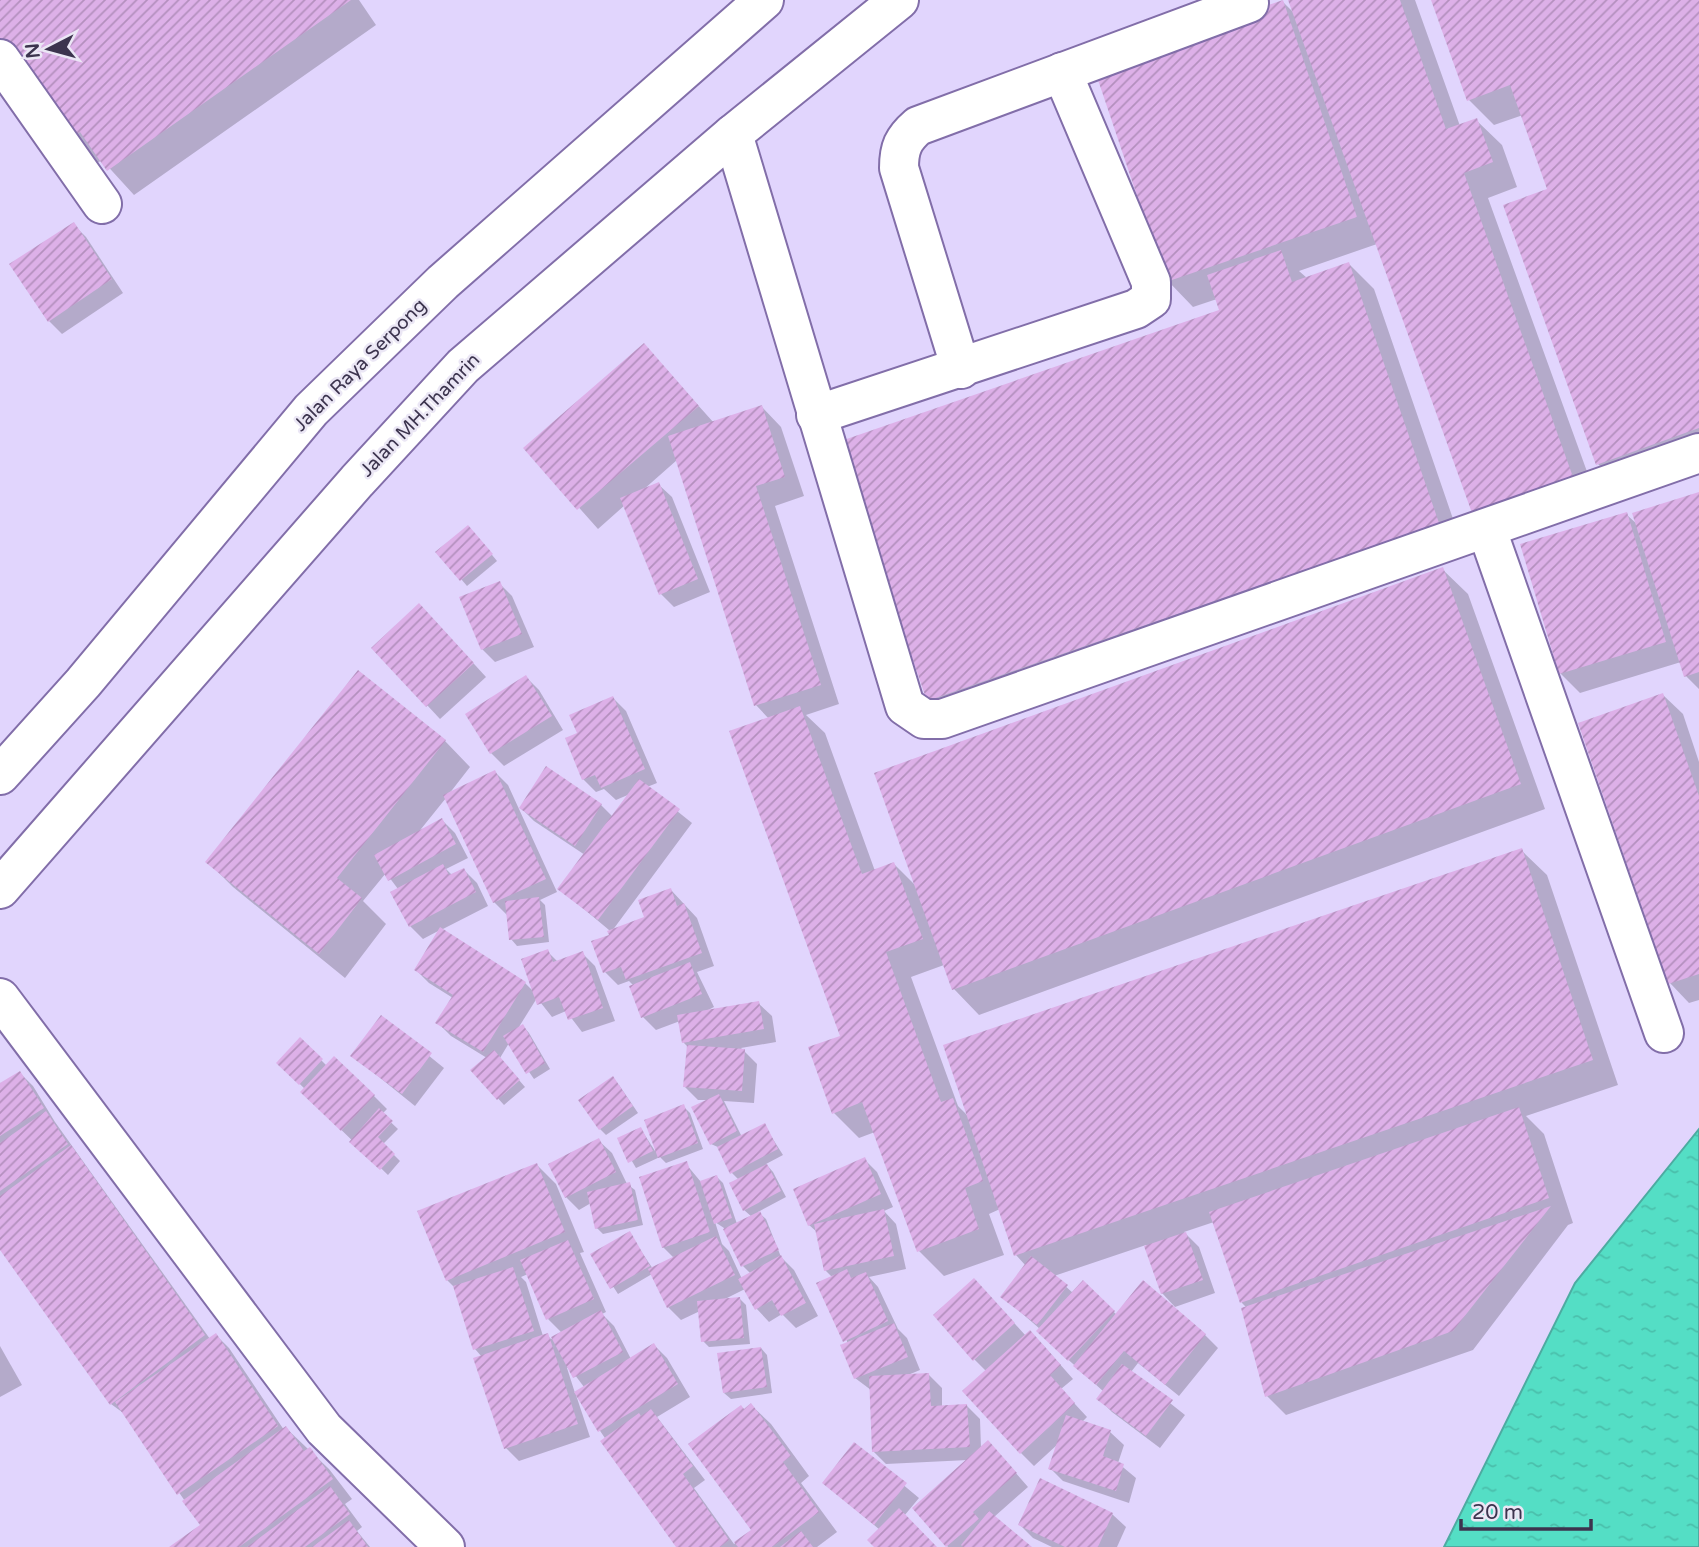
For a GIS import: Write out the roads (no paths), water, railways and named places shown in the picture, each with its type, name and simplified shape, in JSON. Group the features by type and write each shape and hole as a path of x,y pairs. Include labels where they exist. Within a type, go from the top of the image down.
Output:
{"main road":[{"name":"Jalan Raya Serpong","path":"0,775 83,683 312,410 443,282 764,0"},
{"name":"Jalan MH.Thamrin","path":"0,889 357,481 463,366 733,134 899,0"},
{"path":"961,369 899,168 899,153 904,139 918,126 1249,3 1248,0"},
{"path":"0,60 102,204"},
{"path":"816,415 1136,309 1151,299 1152,282 1062,72"},
{"path":"733,134 905,706 924,719 942,719 1487,530 1699,453"},
{"path":"1487,530 1664,1033"},
{"path":"0,998 324,1429 445,1547"}],"water":[{"path":"1699,1129 1699,1547 1444,1547 1575,1283"}]}
